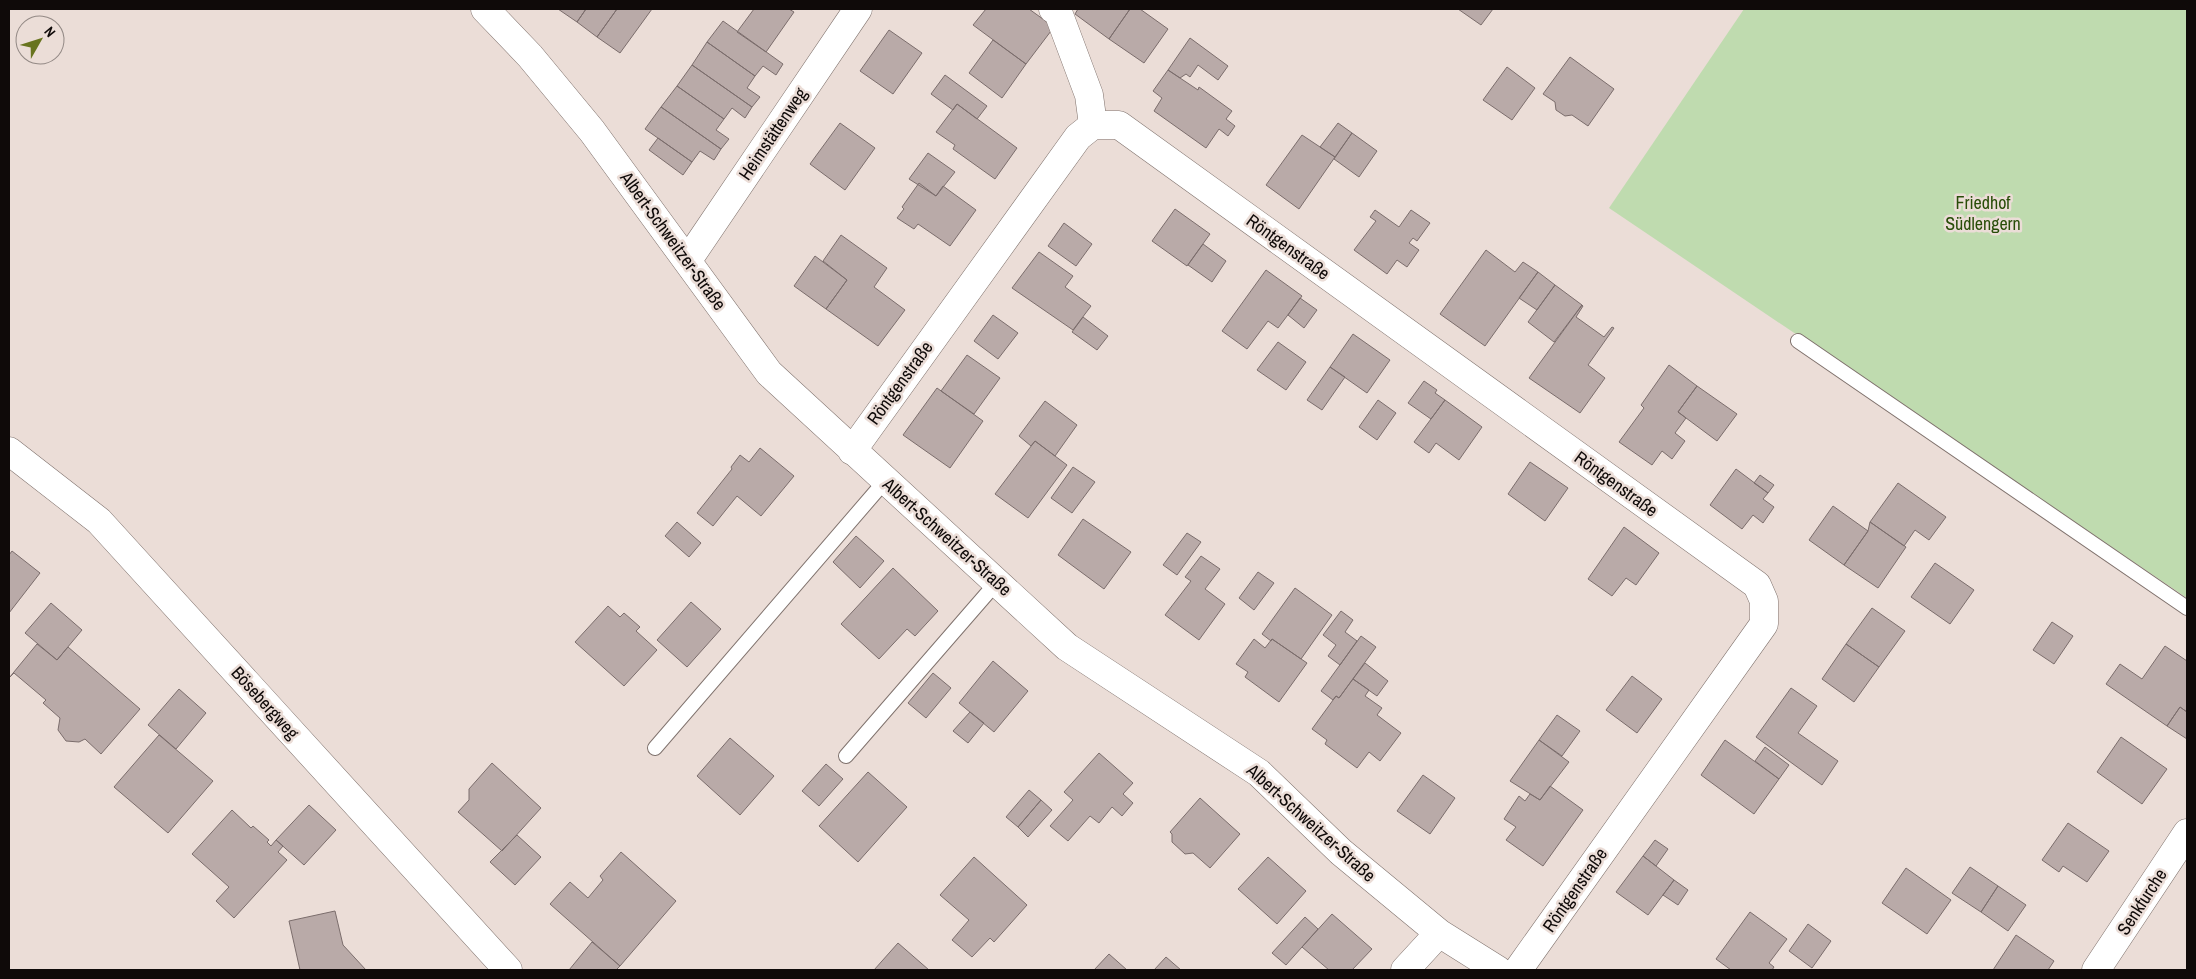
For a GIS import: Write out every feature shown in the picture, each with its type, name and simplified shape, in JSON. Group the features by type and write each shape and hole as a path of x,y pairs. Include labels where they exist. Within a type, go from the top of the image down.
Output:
{"street":[{"name":"Albert-Schweitzer-Straße","path":"485,9 530,56 592,131 769,373 1067,647 1259,773 1341,852 1438,933 1498,970"},
{"name":"Heimstättenweg","path":"688,260 858,9"},
{"path":"1054,9 1058,12 1089,95 1093,125"},
{"name":"Röntgenstraße","path":"852,451 1078,137 1093,125 1119,125 1756,585 1764,601 1764,624 1518,970"},
{"name":"Bösebergweg","path":"9,451 99,521 508,970"},
{"name":"Senkfurche","path":"2096,970 2187,833"},
{"path":"1405,970 1438,933"}],"lane":[{"path":"1798,340 2187,608"},
{"path":"655,748 886,481"},
{"path":"846,756 997,582"}],"green space":[{"name":"Friedhof Südlengern","path":"1744,9 2187,9 2187,598 1609,208"}],"building":[{"path":"558,9 586,9 577,22"},
{"path":"586,9 617,9 597,37 577,22"},
{"path":"617,9 652,9 620,53 597,37"},
{"path":"754,9 789,9 794,12 766,52 737,32"},
{"path":"986,9 1029,9 1054,27 1026,64 973,25"},
{"path":"1078,9 1130,9 1109,39 1075,14"},
{"path":"1130,9 1140,9 1168,29 1144,63 1109,39"},
{"path":"1458,9 1493,9 1481,25"},
{"path":"723,21 783,64 776,75 763,66 755,76 707,42"},
{"path":"889,30 922,53 893,94 860,71"},
{"path":"1190,38 1228,66 1218,80 1198,65 1190,77 1186,74 1180,78 1168,70"},
{"path":"993,40 1026,64 1002,98 969,73"},
{"path":"707,42 755,76 747,88 760,97 752,107 692,65"},
{"path":"1570,57 1614,89 1588,126 1572,115 1565,116 1556,110 1555,102 1543,94"},
{"path":"692,65 752,107 745,118 732,108 724,119 677,86"},
{"path":"1507,67 1535,88 1512,120 1483,100"},
{"path":"1168,70 1198,90 1199,87 1232,111 1226,119 1235,126 1228,136 1219,129 1206,148 1154,111 1162,98 1153,91"},
{"path":"945,75 987,106 977,119 957,104 953,110 931,94"},
{"path":"677,86 724,119 716,130 729,139 721,149 661,107"},
{"path":"957,104 1017,148 995,179 953,149 955,145 936,132"},
{"path":"661,107 721,149 714,160 700,151 692,162 645,129"},
{"path":"840,123 875,148 845,190 810,164"},
{"path":"1338,123 1352,133 1335,157 1320,147"},
{"path":"1352,133 1377,151 1359,177 1334,159"},
{"path":"1302,135 1335,157 1299,209 1266,185"},
{"path":"658,138 692,162 683,175 649,150"},
{"path":"928,153 955,172 936,196 909,179"},
{"path":"919,183 936,196 943,186 976,210 950,246 918,224 914,229 897,218 904,209 902,207"},
{"path":"1175,209 1210,234 1187,266 1152,241"},
{"path":"1375,210 1399,227 1411,210 1430,223 1417,241 1413,238 1409,243 1419,250 1407,267 1397,260 1387,274 1354,250 1376,221 1370,217"},
{"path":"1064,223 1092,244 1076,266 1048,246"},
{"path":"841,235 887,268 874,287 905,310 878,346 826,309 847,280 823,261"},
{"path":"1203,244 1226,261 1212,282 1188,265"},
{"path":"1486,250 1515,272 1523,262 1538,272 1485,346 1440,314"},
{"path":"1039,252 1073,276 1065,287 1091,306 1073,330 1012,288"},
{"path":"815,256 847,280 826,309 794,286"},
{"path":"1266,270 1302,296 1278,328 1268,321 1247,349 1222,331"},
{"path":"1538,272 1555,285 1537,310 1519,298"},
{"path":"1555,285 1582,305 1554,342 1528,322"},
{"path":"1300,298 1317,310 1304,328 1288,315"},
{"path":"1582,305 1576,317 1604,337 1612,327 1614,328 1588,365 1605,378 1580,413 1529,378"},
{"path":"993,315 1018,333 998,359 974,341"},
{"path":"1083,317 1108,336 1097,350 1072,332"},
{"path":"1353,334 1390,360 1367,393 1330,367"},
{"path":"1278,342 1306,362 1286,390 1257,370"},
{"path":"967,355 1000,378 974,414 941,391"},
{"path":"1669,365 1697,386 1678,412 1686,418 1675,433 1685,441 1672,459 1662,451 1652,465 1619,442 1644,408 1641,405"},
{"path":"1330,367 1345,377 1322,410 1307,400"},
{"path":"1424,381 1437,390 1435,393 1445,400 1431,419 1408,403"},
{"path":"1697,386 1737,414 1717,441 1678,412"},
{"path":"937,388 983,421 950,468 903,435"},
{"path":"1378,400 1396,413 1377,440 1359,427"},
{"path":"1445,400 1482,427 1459,460 1436,443 1429,453 1414,442"},
{"path":"1045,401 1077,425 1055,456 1035,441 1031,446 1019,436"},
{"path":"1035,441 1067,465 1028,518 995,494"},
{"path":"760,448 794,476 761,516 737,496 713,526 697,513 732,469 731,467 740,455 749,462"},
{"path":"1530,462 1568,488 1545,521 1508,494"},
{"path":"1073,467 1095,482 1072,513 1051,498"},
{"path":"1736,469 1768,493 1763,499 1774,507 1763,523 1753,515 1742,529 1710,505"},
{"path":"1760,475 1774,485 1768,493 1754,483"},
{"path":"1898,483 1946,517 1929,540 1915,530 1904,546 1870,522"},
{"path":"1833,506 1868,531 1844,565 1809,540"},
{"path":"1083,519 1131,552 1104,589 1058,555"},
{"path":"677,522 701,543 689,557 665,536"},
{"path":"1870,522 1906,547 1878,588 1844,565 1868,531"},
{"path":"1624,527 1659,553 1636,585 1626,578 1612,596 1588,579"},
{"path":"1187,533 1201,542 1177,575 1163,565"},
{"path":"856,536 884,561 860,588 833,562"},
{"path":"12,551 40,573 9,613 9,555"},
{"path":"1201,556 1220,569 1205,589 1225,604 1199,640 1165,615 1191,581 1185,577"},
{"path":"1935,563 1974,590 1950,624 1911,597"},
{"path":"893,568 938,611 915,636 907,629 879,659 841,624"},
{"path":"1258,572 1274,583 1254,610 1239,598"},
{"path":"1295,588 1332,615 1301,659 1262,634"},
{"path":"691,602 721,629 687,667 657,640"},
{"path":"51,603 82,630 57,660 25,633"},
{"path":"608,606 620,617 624,613 640,627 636,631 657,650 624,686 575,642"},
{"path":"1872,608 1905,631 1879,667 1846,644"},
{"path":"1341,611 1353,620 1345,632 1357,641 1340,665 1328,656 1336,645 1323,635"},
{"path":"2052,622 2073,636 2054,664 2033,650"},
{"path":"1361,636 1376,647 1339,698 1336,696 1333,700 1321,691"},
{"path":"1254,639 1265,648 1272,639 1307,663 1279,702 1245,677 1248,672 1236,664"},
{"path":"37,644 57,660 68,647 140,709 101,754 85,739 79,742 66,741 58,730 60,718 43,703 46,700 14,673 9,678"},
{"path":"1846,644 1879,667 1854,702 1822,679"},
{"path":"2165,646 2187,661 2187,712 2180,707 2167,726 2106,684 2120,664 2142,679"},
{"path":"993,661 1028,691 994,732 959,703"},
{"path":"1365,663 1388,681 1377,696 1353,679"},
{"path":"933,673 951,688 926,718 908,703"},
{"path":"1632,676 1662,699 1637,733 1606,710"},
{"path":"1353,679 1369,690 1365,696 1382,708 1377,715 1401,733 1380,761 1369,752 1357,768 1325,744 1327,740 1312,729 1336,696 1339,698"},
{"path":"1791,688 1817,706 1798,733 1838,761 1822,785 1756,737"},
{"path":"179,689 206,713 176,749 148,725"},
{"path":"2180,707 2187,712 2187,739 2167,726"},
{"path":"970,712 984,723 968,743 953,731"},
{"path":"1557,715 1580,731 1562,756 1539,740"},
{"path":"159,735 213,781 168,833 114,787"},
{"path":"2121,737 2167,769 2142,804 2097,772"},
{"path":"730,738 774,776 740,815 697,776"},
{"path":"1539,740 1569,762 1540,800 1510,781"},
{"path":"1725,740 1779,779 1754,814 1701,775"},
{"path":"1765,747 1789,765 1779,779 1755,761"},
{"path":"1099,753 1133,783 1123,794 1133,803 1122,816 1112,807 1099,823 1090,816 1068,841 1050,826 1073,800 1064,792"},
{"path":"492,763 541,808 502,851 458,812 469,800 469,789"},
{"path":"826,764 843,779 819,806 802,791"},
{"path":"868,772 907,807 858,862 819,826"},
{"path":"1423,775 1455,798 1430,834 1397,811"},
{"path":"1550,786 1583,810 1543,866 1506,840 1516,827 1504,819 1519,796 1525,801 1530,794 1540,800"},
{"path":"1029,790 1041,800 1018,827 1006,817"},
{"path":"1200,798 1240,834 1210,868 1193,853 1185,854 1172,842 1172,834 1170,832"},
{"path":"1041,800 1052,810 1028,837 1018,827"},
{"path":"309,805 336,830 304,865 276,840"},
{"path":"232,810 251,828 253,826 269,840 267,842 271,846 276,840 283,846 278,852 287,860 234,918 216,901 229,887 192,854"},
{"path":"2068,823 2109,851 2087,882 2063,866 2059,872 2042,860"},
{"path":"517,835 541,857 515,885 490,862"},
{"path":"1655,840 1668,849 1656,866 1643,856"},
{"path":"621,852 676,901 620,966 550,904 570,882 588,898 603,880 600,876"},
{"path":"1643,856 1674,880 1648,915 1616,892"},
{"path":"974,857 1027,905 994,942 990,938 972,957 952,940 969,920 940,895"},
{"path":"1268,857 1306,891 1277,924 1238,889"},
{"path":"1970,867 1998,886 1981,912 1952,893"},
{"path":"1906,868 1951,900 1927,934 1882,903"},
{"path":"1674,880 1688,890 1678,905 1663,895"},
{"path":"1998,886 2026,905 2008,931 1981,912"},
{"path":"335,911 343,945 366,970 300,970 289,921"},
{"path":"1750,912 1787,939 1769,963 1774,967 1772,970 1731,970 1716,959"},
{"path":"1332,914 1372,949 1352,970 1329,970 1302,947"},
{"path":"1305,917 1318,929 1286,965 1272,953"},
{"path":"1808,924 1831,941 1812,968 1789,951"},
{"path":"2016,935 2054,961 2048,970 1993,970"},
{"path":"592,942 620,966 616,970 569,970"},
{"path":"898,943 929,970 874,970"},
{"path":"1109,954 1127,970 1094,970"},
{"path":"1166,957 1181,970 1154,970"}]}
